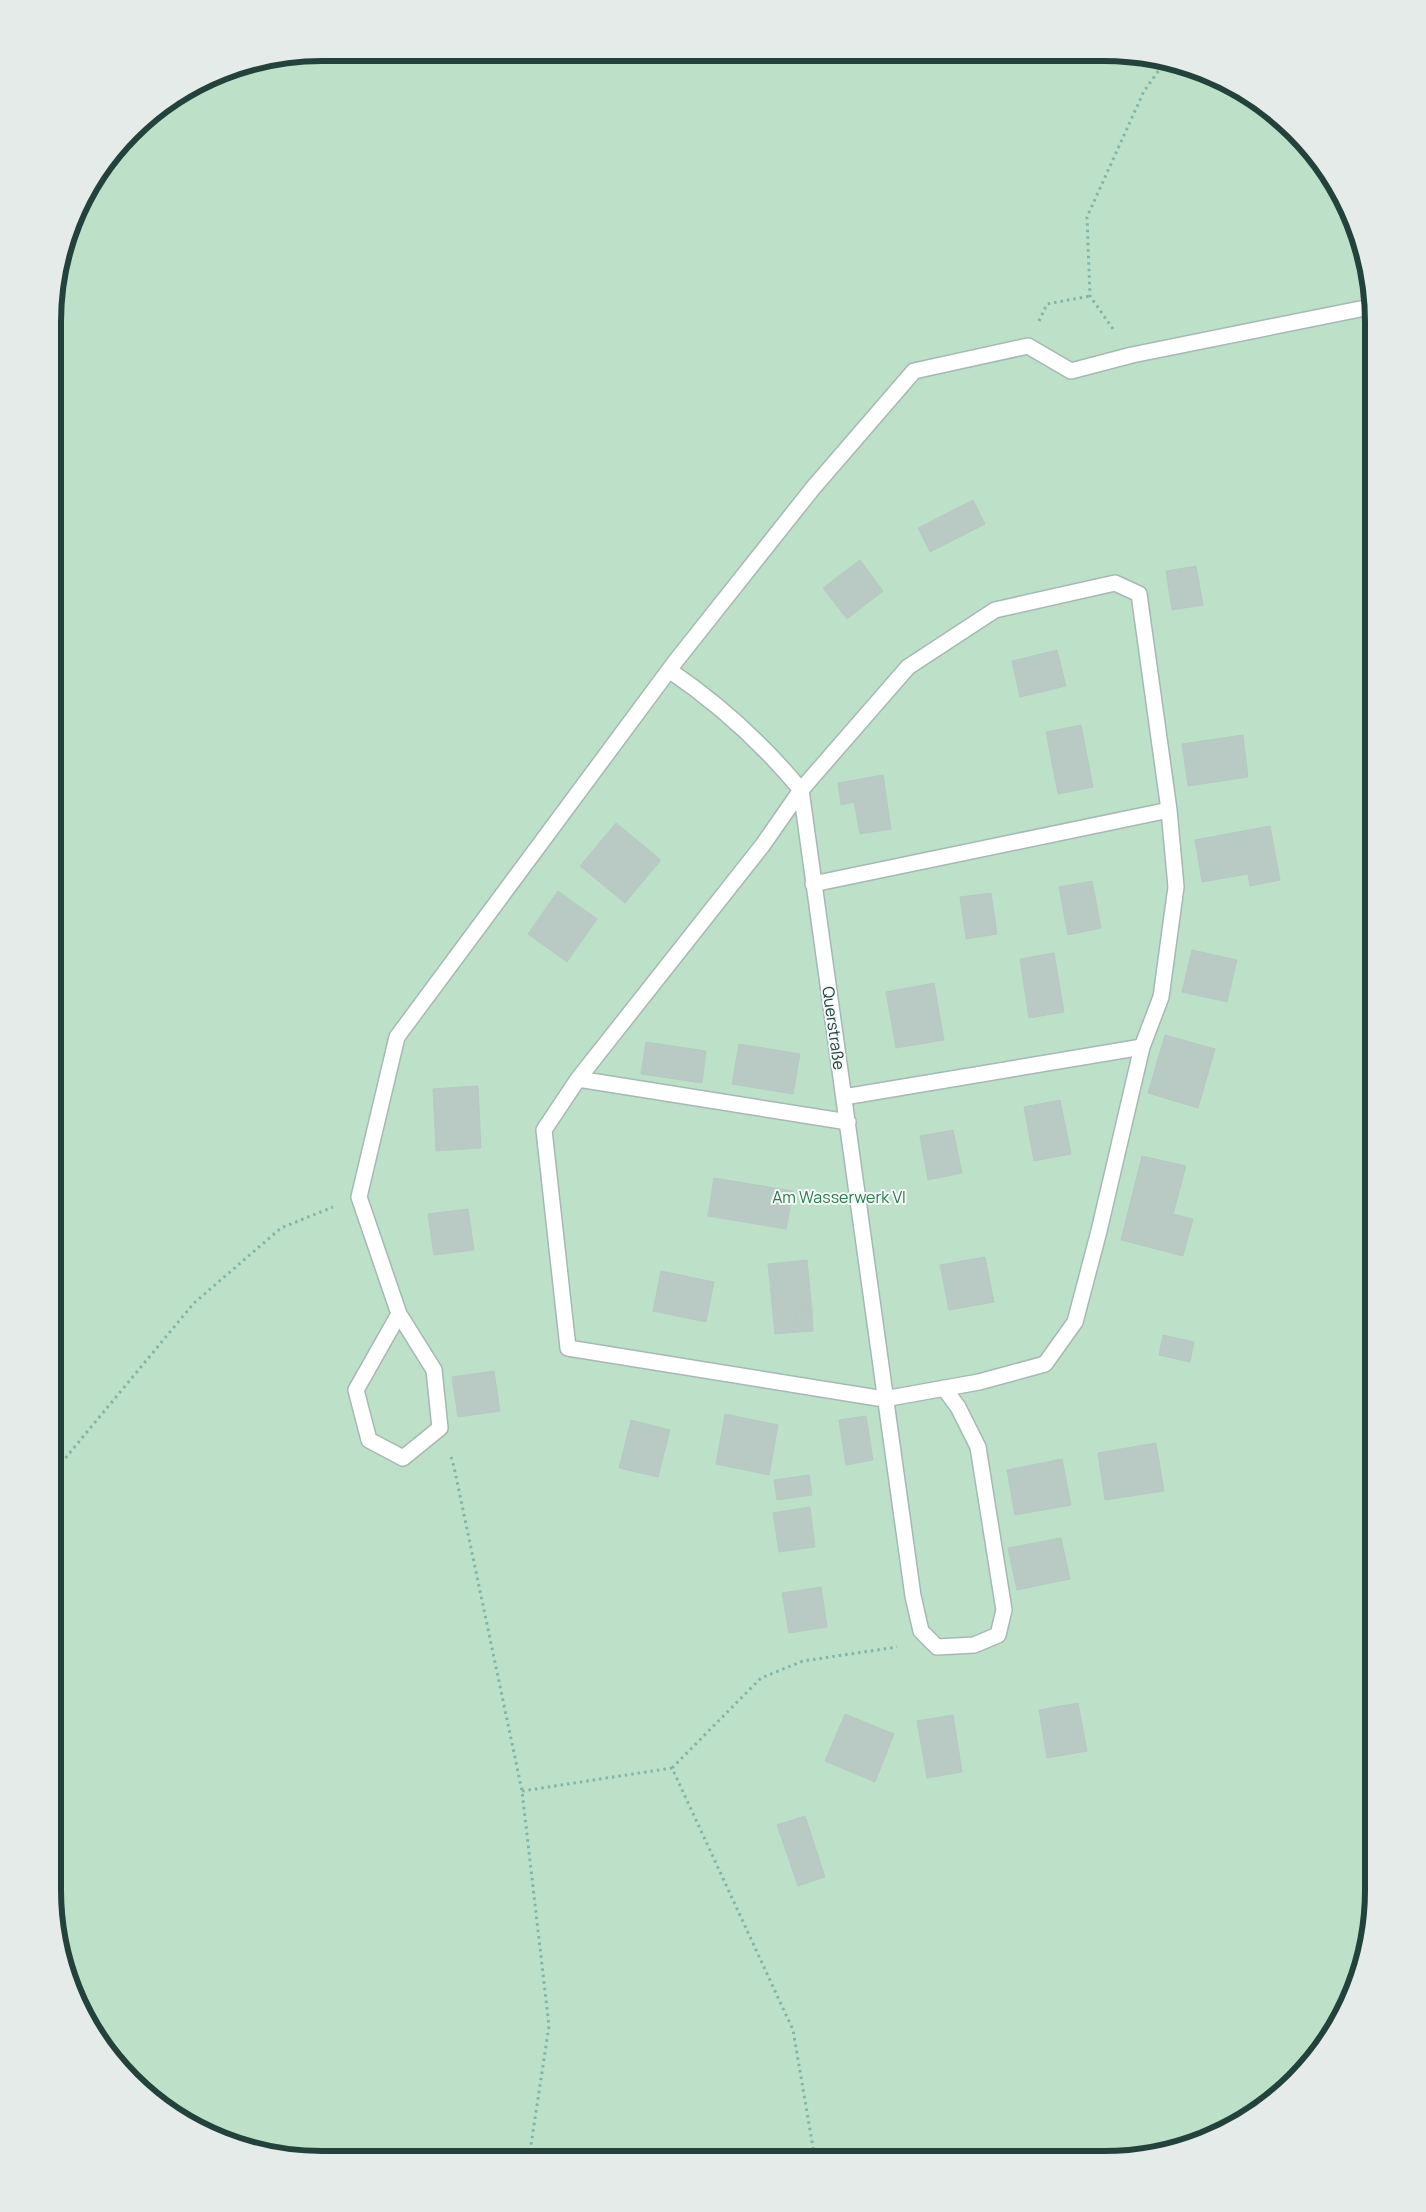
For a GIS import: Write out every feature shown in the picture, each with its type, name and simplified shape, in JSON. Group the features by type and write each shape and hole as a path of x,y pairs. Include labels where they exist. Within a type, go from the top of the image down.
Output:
{"lane":[{"path":"399,1314 356,1390 369,1440 403,1458 440,1428 434,1370 399,1314 359,1197 397,1037 669,670 813,488 914,370 1028,346 1071,371 1132,355 1364,308"},
{"path":"1115,583 1138,594 1169,810 1176,887 1161,997 1142,1047 1100,1231 1075,1322 1045,1364 979,1382 884,1399 568,1348 544,1130 578,1079 762,846 801,790 908,667 995,610 1115,583"},
{"path":"669,670 706,695 774,757 801,790"},
{"name":"Querstraße","path":"801,790 812,884 848,1122 884,1399 913,1596 922,1631 932,1641"},
{"path":"812,884 1169,810"},
{"path":"844,1097 1142,1047"},
{"path":"578,1079 848,1122"},
{"path":"932,1641 937,1647 974,1645 998,1634 1004,1610 978,1447 958,1407 944,1388"}],"path":[{"path":"1132,355 1090,296 1087,217 1144,91 1161,67"},
{"path":"1028,346 1047,304 1090,296"},
{"path":"61,1463 194,1303 281,1228 359,1197"},
{"path":"440,1428 454,1467 522,1791 549,2026 530,2151"},
{"path":"522,1791 672,1768 761,1678 804,1660 932,1641"},
{"path":"672,1768 793,2030 814,2151"}],"green space":[{"name":"Am Wasserwerk VI","path":"1104,61 1138,63 1172,70 1204,81 1234,96 1263,115 1311,163 1330,192 1345,222 1360,271 1365,322 1365,1890 1363,1924 1356,1958 1345,1990 1330,2020 1311,2049 1263,2097 1234,2116 1204,2131 1155,2146 1104,2151 322,2151 288,2149 254,2142 222,2131 192,2116 163,2097 115,2049 96,2020 81,1990 66,1941 61,1890 61,322 63,288 75,238 96,192 115,163 150,126 177,105 222,81 271,66 305,62"}],"building":[{"path":"973,500 985,524 930,552 918,528"},
{"path":"860,560 883,591 847,619 823,588"},
{"path":"1196,566 1203,605 1172,610 1166,571"},
{"path":"1057,650 1066,686 1020,697 1012,661"},
{"path":"1081,725 1093,787 1058,794 1046,732"},
{"path":"1243,735 1248,777 1188,786 1182,744"},
{"path":"883,775 891,829 860,834 854,802 841,805 838,783"},
{"path":"616,823 661,860 625,903 580,866"},
{"path":"1270,826 1280,880 1250,886 1248,874 1202,882 1195,840"},
{"path":"1092,881 1101,928 1068,935 1059,887"},
{"path":"558,891 597,919 567,962 528,934"},
{"path":"991,893 997,934 966,939 960,897"},
{"path":"1192,950 1237,960 1227,1002 1182,992"},
{"path":"1054,953 1064,1012 1029,1018 1020,959"},
{"path":"934,983 944,1040 896,1048 886,992"},
{"path":"1165,1035 1215,1049 1198,1108 1148,1093"},
{"path":"646,1042 706,1051 702,1083 641,1074"},
{"path":"739,1044 800,1054 793,1094 732,1084"},
{"path":"478,1086 481,1148 436,1151 433,1089"},
{"path":"1060,1100 1071,1154 1034,1161 1024,1107"},
{"path":"953,1130 962,1173 928,1180 920,1136"},
{"path":"1142,1156 1186,1166 1173,1214 1193,1219 1183,1256 1121,1240"},
{"path":"714,1178 793,1191 786,1229 708,1216"},
{"path":"468,1209 474,1250 434,1255 428,1214"},
{"path":"985,1257 994,1302 949,1310 940,1265"},
{"path":"807,1260 812,1311 796,1312 798,1332 775,1334 768,1264"},
{"path":"661,1271 714,1282 706,1322 653,1311"},
{"path":"812,1311 813,1331 798,1332 796,1312"},
{"path":"1163,1335 1194,1342 1190,1362 1159,1355"},
{"path":"494,1371 500,1411 458,1417 452,1377"},
{"path":"725,1414 778,1425 769,1475 716,1464"},
{"path":"866,1416 873,1460 846,1465 839,1420"},
{"path":"631,1420 670,1430 658,1477 619,1468"},
{"path":"1156,1443 1164,1491 1105,1500 1098,1453"},
{"path":"1062,1459 1071,1505 1015,1515 1007,1470"},
{"path":"809,1475 812,1495 777,1500 774,1480"},
{"path":"810,1507 815,1547 779,1552 773,1513"},
{"path":"1061,1538 1070,1579 1017,1590 1008,1548"},
{"path":"821,1587 827,1627 789,1633 782,1593"},
{"path":"1078,1703 1087,1751 1047,1758 1039,1710"},
{"path":"845,1714 894,1734 875,1782 825,1761"},
{"path":"953,1715 962,1772 927,1778 917,1721"},
{"path":"805,1816 825,1877 798,1886 777,1825"}]}
